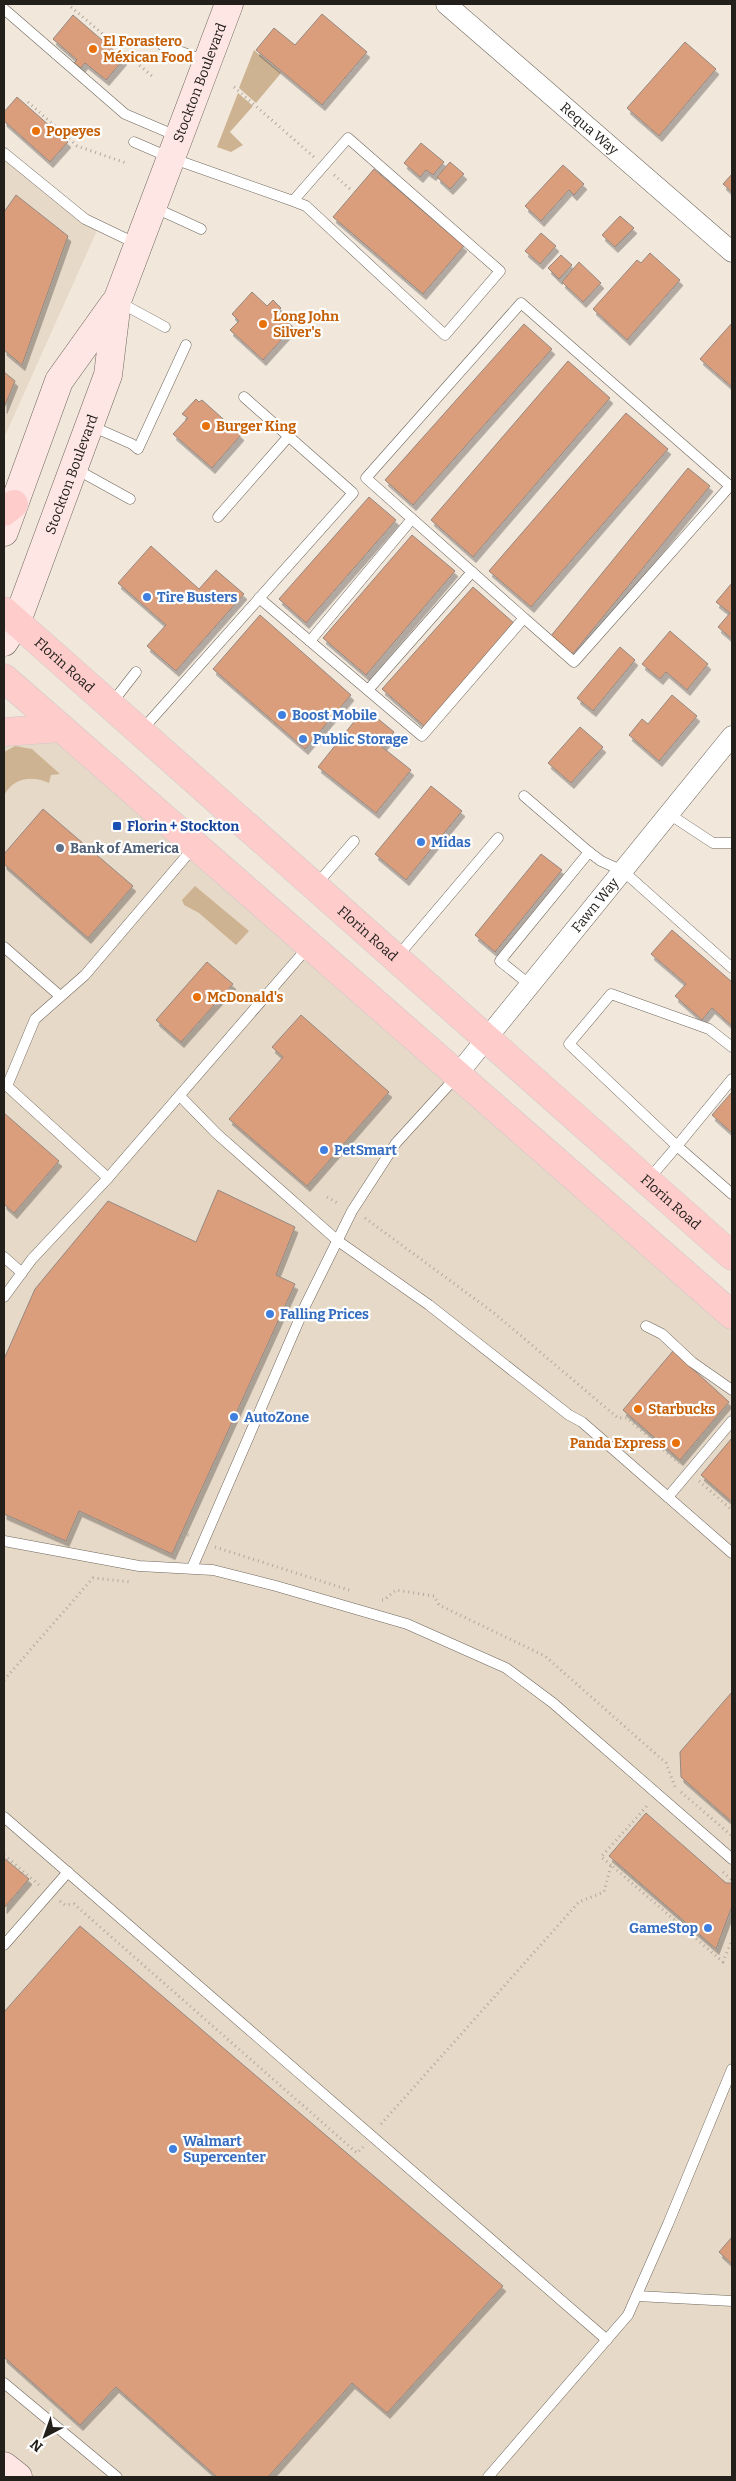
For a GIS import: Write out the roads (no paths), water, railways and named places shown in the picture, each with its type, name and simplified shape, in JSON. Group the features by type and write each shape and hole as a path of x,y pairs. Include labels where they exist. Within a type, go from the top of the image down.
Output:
{"main road":[{"name":"Stockton Boulevard","path":"4,532 9,508 59,381 116,301 229,4"},
{"name":"Stockton Boulevard","path":"8,624 73,468 108,375 116,301"},
{"name":"Florin Road","path":"8,624 111,704 732,1256"},
{"path":"4,678 732,1315"},
{"path":"4,732 61,728"},
{"path":"4,2466 18,2477"}],"street":[{"name":"Requa Way","path":"446,4 732,252"},
{"name":"Fawn Way","path":"458,1075 732,736"}],"lane":[{"path":"4,9 124,114 175,148 294,201 306,206 445,335 500,271 348,138 294,201"},
{"path":"162,45 207,61"},
{"path":"134,142 175,148"},
{"path":"4,153 85,219 138,245"},
{"path":"152,207 201,229"},
{"path":"116,301 165,327"},
{"path":"521,303 730,486 574,662 472,572 366,478 521,303"},
{"path":"89,425 132,444 138,449 186,345"},
{"path":"141,731 353,493 244,397"},
{"path":"218,517 289,436"},
{"path":"73,468 130,499"},
{"path":"310,641 412,519"},
{"path":"368,690 472,572"},
{"path":"259,598 422,736 524,618"},
{"path":"111,704 136,672"},
{"path":"524,796 589,852 601,861 623,871 732,968"},
{"path":"669,814 713,842 732,843"},
{"path":"397,957 498,838"},
{"path":"316,886 354,841"},
{"path":"108,1178 7,1086 35,1019 85,975 195,846"},
{"path":"530,985 500,961 589,852"},
{"path":"4,1297 32,1259 108,1178 310,945"},
{"path":"4,947 60,996"},
{"path":"732,1048 709,1029 611,994 569,1044 677,1146 732,1194"},
{"path":"192,1568 306,1304 352,1211 396,1143 458,1075"},
{"path":"647,1181 732,1079"},
{"path":"180,1096 216,1133 338,1241 429,1305 569,1415 582,1422 732,1554"},
{"path":"4,1257 22,1273"},
{"path":"646,1326 662,1334 692,1362 732,1390"},
{"path":"668,1497 732,1421"},
{"path":"4,1541 131,1564 213,1570 276,1586 406,1624 506,1668 553,1703 732,1859"},
{"path":"4,1816 607,2340"},
{"path":"4,1945 68,1872"},
{"path":"488,2477 628,2315 732,2069"},
{"path":"637,2296 732,2301"},
{"path":"4,2383 117,2477"}],"place":[{"name":"El Forastero Méxican Food","path":"93,49"},
{"name":"Popeyes","path":"36,131"},
{"name":"Long John Silver's","path":"263,324"},
{"name":"Burger King","path":"206,426"},
{"name":"Tire Busters","path":"147,597"},
{"name":"Boost Mobile","path":"282,715"},
{"name":"Public Storage","path":"303,739"},
{"name":"Florin + Stockton","path":"117,826"},
{"name":"Midas","path":"421,842"},
{"name":"Bank of America","path":"60,848"},
{"name":"McDonald's","path":"197,997"},
{"name":"PetSmart","path":"324,1150"},
{"name":"Falling Prices","path":"270,1314"},
{"name":"Starbucks","path":"638,1409"},
{"name":"AutoZone","path":"234,1417"},
{"name":"Panda Express","path":"676,1443"},
{"name":"GameStop","path":"708,1928"},
{"name":"Walmart Supercenter","path":"173,2149"}]}
